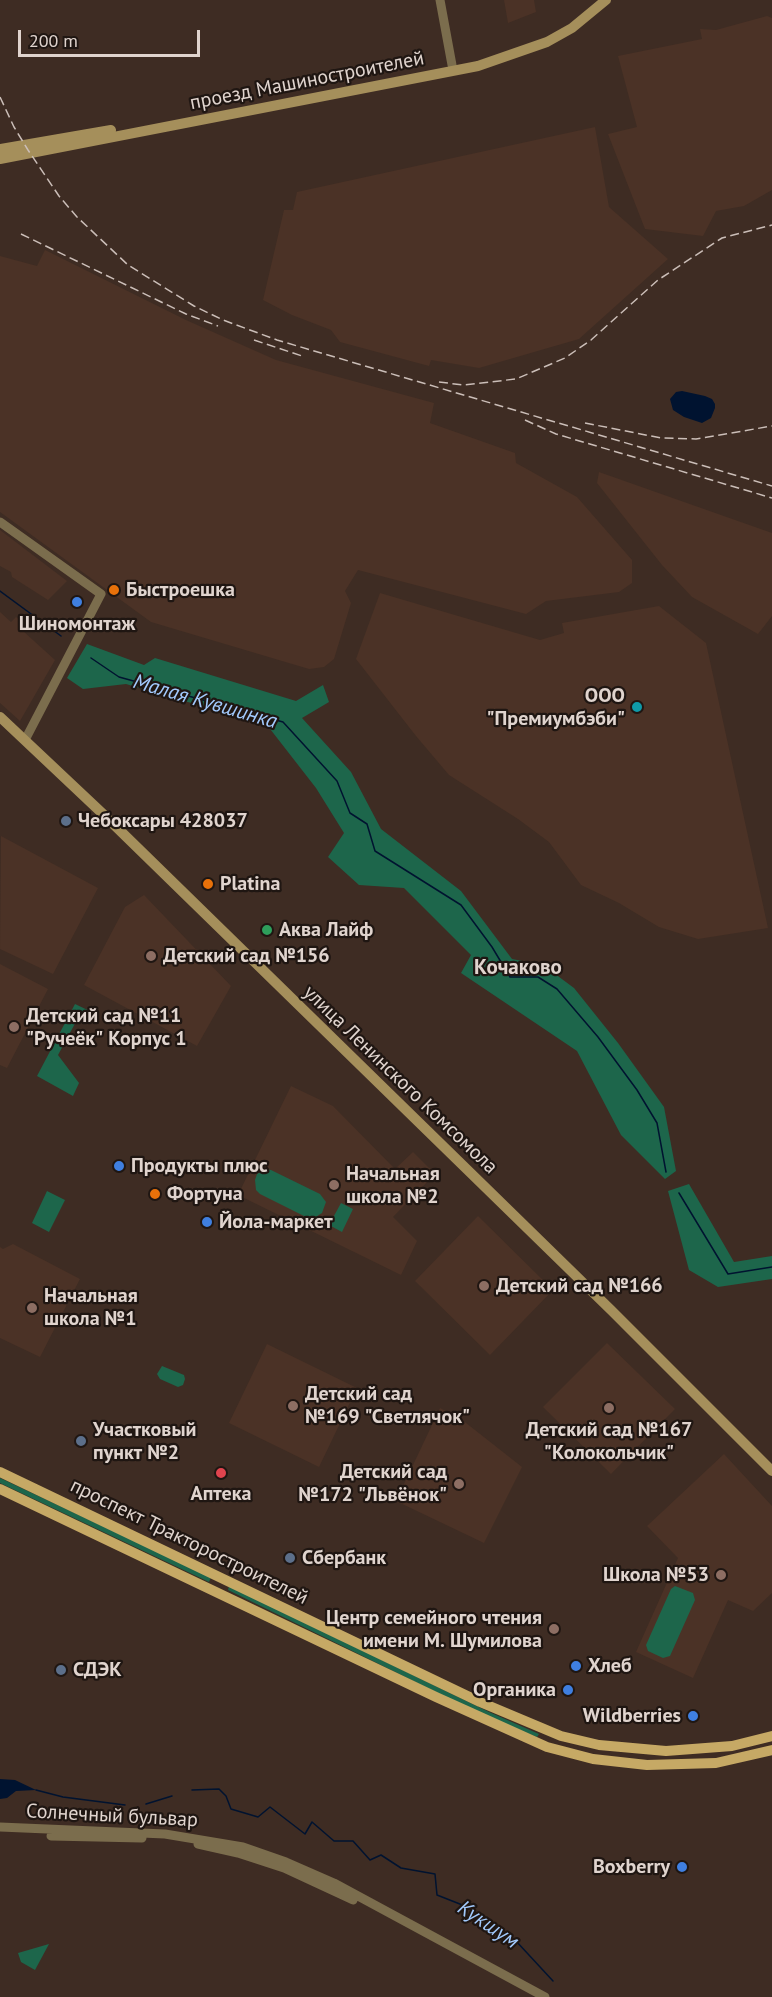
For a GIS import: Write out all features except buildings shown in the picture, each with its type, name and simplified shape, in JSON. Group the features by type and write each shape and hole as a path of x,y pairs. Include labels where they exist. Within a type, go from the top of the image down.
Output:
{"main road":[{"name":"проезд Машиностроителей","path":"558,33 596,0"},
{"name":"проезд Машиностроителей","path":"0,159 187,119 501,59 535,48 582,20 606,0"},
{"name":"проезд Машиностроителей","path":"0,149 187,119"},
{"name":"улица Ленинского Комсомола","path":"0,717 636,1335 772,1471"},
{"name":"проспект Тракторостроителей","path":"0,1472 513,1717 575,1740 599,1745 666,1751 732,1746 772,1736"},
{"name":"проспект Тракторостроителей","path":"0,1489 495,1725 548,1747 620,1763 687,1765 732,1761 772,1750"},
{"path":"210,1589 216,1575"}],"street":[{"path":"440,0 453,68"},
{"path":"0,522 101,594 24,740"},
{"name":"Солнечный бульвар","path":"4,1831 140,1832 189,1836 243,1847 308,1874 523,1989 545,1997"},
{"name":"Солнечный бульвар","path":"523,1989 532,1997"}],"shaded area":[{"path":"504,0 534,0 536,12 508,23"},
{"path":"767,16 772,18 772,190 744,206 716,211 703,236 645,229 608,134 637,127 618,56 702,39 700,29 716,30"},
{"path":"595,127 609,207 668,259 579,339 479,368 431,360 429,366 340,342 331,330 292,315 263,300 284,210 293,210 297,192"},
{"path":"45,250 186,320 276,360 434,403 430,423 515,453 516,463 577,497 632,560 632,583 619,592 546,601 526,614 358,570 345,591 351,603 334,659 324,667 309,669 151,622 0,512 0,256 37,266"},
{"path":"599,472 772,533 772,616 758,634 692,597 662,565 597,483"},
{"path":"0,530 67,581 48,600 12,577 11,572 0,566"},
{"path":"380,593 540,640 564,633 562,623 659,606 706,643 768,928 698,939 659,927 619,903 581,885 549,842 518,819 449,775 356,659"},
{"path":"0,612 11,622 16,617 27,626 23,631 55,660 20,721 0,703"},
{"path":"1,836 98,888 53,974 0,949"},
{"name":"Детский сад №156","path":"144,895 231,986 197,1046 84,985 125,907"},
{"name":"Детский сад №11 \"Ручеёк\" Корпус 1","path":"0,964 48,989 7,1068 0,1065"},
{"name":"Начальная школа №2","path":"291,1086 333,1106 395,1169 413,1152 435,1174 393,1217 417,1241 401,1275 238,1195"},
{"name":"Детский сад №166","path":"478,1216 553,1290 490,1355 415,1281"},
{"name":"Начальная школа №1","path":"13,1244 80,1279 40,1357 0,1338 0,1247 3,1249"},
{"name":"Детский сад №167 \"Колокольчик\"","path":"607,1343 675,1409 611,1474 543,1407"},
{"name":"Детский сад №169 \"Светлячок\"","path":"267,1344 357,1388 319,1467 229,1423"},
{"name":"Детский сад №172 \"Львёнок\"","path":"440,1408 461,1419 522,1467 484,1543 396,1501"},
{"name":"Школа №53","path":"724,1454 772,1506 772,1593 753,1611 728,1600 693,1678 636,1652 678,1558 647,1526"}],"green space":[{"path":"87,644 144,665 155,658 296,701 323,685 329,702 302,718 351,772 381,829 461,891 512,959 543,965 574,988 618,1043 664,1107 676,1171 665,1179 621,1135 577,1051 461,973 471,955 404,888 359,885 328,857 344,833 316,788 267,725 126,684 83,689 67,678"},
{"path":"75,1004 96,1014 90,1023 78,1018 58,1055 79,1083 73,1096 37,1076"},
{"path":"266,1169 320,1194 326,1202 322,1213 314,1218 308,1218 260,1194 256,1190 255,1180 257,1174"},
{"path":"689,1184 734,1262 772,1256 772,1279 718,1287 689,1270 668,1191"},
{"path":"47,1191 65,1200 49,1232 32,1223"},
{"path":"341,1203 353,1209 342,1232 329,1225"},
{"path":"162,1366 184,1375 183,1385 178,1387 160,1379 157,1374"},
{"path":"0,1478 211,1577 209,1582 0,1483"},
{"path":"229,1586 539,1734 537,1737 487,1717 228,1590"},
{"path":"675,1586 693,1593 695,1600 670,1656 663,1658 648,1651 646,1645 671,1589"},
{"path":"49,1944 35,1970 21,1962 18,1953"}],"water":[{"path":"682,391 712,399 715,408 711,418 702,423 684,417 673,410 670,399 676,392"},
{"path":"0,1779 15,1780 36,1790 16,1791 7,1798 0,1799"}],"waterway":[{"name":"Малая Кувшинка","path":"0,591 61,636"},
{"name":"Малая Кувшинка","path":"91,658 119,677 283,722 337,781 350,813 367,824 375,851 461,905 492,947 510,977 538,977 557,989 598,1037 637,1090 657,1123 666,1172"},
{"name":"Малая Кувшинка","path":"679,1193 728,1274 772,1267"},
{"name":"Кукшум","path":"192,1790 219,1789 226,1796 231,1809 258,1817 270,1807 305,1834 312,1822 334,1841 353,1841 370,1860 381,1855 401,1868 435,1874 437,1895 470,1908 495,1932 516,1941 553,1981"},
{"name":"Кукшум","path":"36,1790 63,1797 125,1805"},
{"name":"Кукшум","path":"146,1804 172,1796"}],"railway":[{"path":"0,97 28,150 59,196 77,217 128,265 194,306 223,320 277,340 772,486"},
{"path":"439,382 463,385 516,379 565,358 591,340 658,280 722,238 772,225"},
{"path":"21,234 186,314 218,326"},
{"path":"254,340 302,356"},
{"path":"525,420 556,434 772,498"},
{"path":"585,423 661,438 696,439 772,426"}],"place":[{"name":"Быстроешка","path":"114,590"},
{"name":"Шиномонтаж","path":"77,602"},
{"name":"ООО \"Премиумбэби\"","path":"637,707"},
{"name":"Чебоксары 428037","path":"66,821"},
{"name":"Platina","path":"208,884"},
{"name":"Аква Лайф","path":"267,930"},
{"name":"Детский сад №156","path":"151,956"},
{"name":"Детский сад №11 \"Ручеёк\" Корпус 1","path":"14,1027"},
{"name":"Продукты плюс","path":"119,1166"},
{"name":"Начальная школа №2","path":"334,1185"},
{"name":"Фортуна","path":"155,1194"},
{"name":"Йола-маркет","path":"207,1222"},
{"name":"Детский сад №166","path":"484,1286"},
{"name":"Начальная школа №1","path":"32,1308"},
{"name":"Детский сад №169 \"Светлячок\"","path":"293,1406"},
{"name":"Детский сад №167 \"Колокольчик\"","path":"609,1408"},
{"name":"Участковый пункт №2","path":"81,1441"},
{"name":"Аптека","path":"221,1473"},
{"name":"Детский сад №172 \"Львёнок\"","path":"459,1484"},
{"name":"Сбербанк","path":"290,1558"},
{"name":"Школа №53","path":"721,1575"},
{"name":"Центр семейного чтения имени М. Шумилова","path":"554,1629"},
{"name":"Хлеб","path":"576,1666"},
{"name":"СДЭК","path":"61,1670"},
{"name":"Органика","path":"568,1690"},
{"name":"Wildberries","path":"693,1716"},
{"name":"Boxberry","path":"682,1867"}],"district":[{"name":"Кочаково","path":"518,968"}]}
